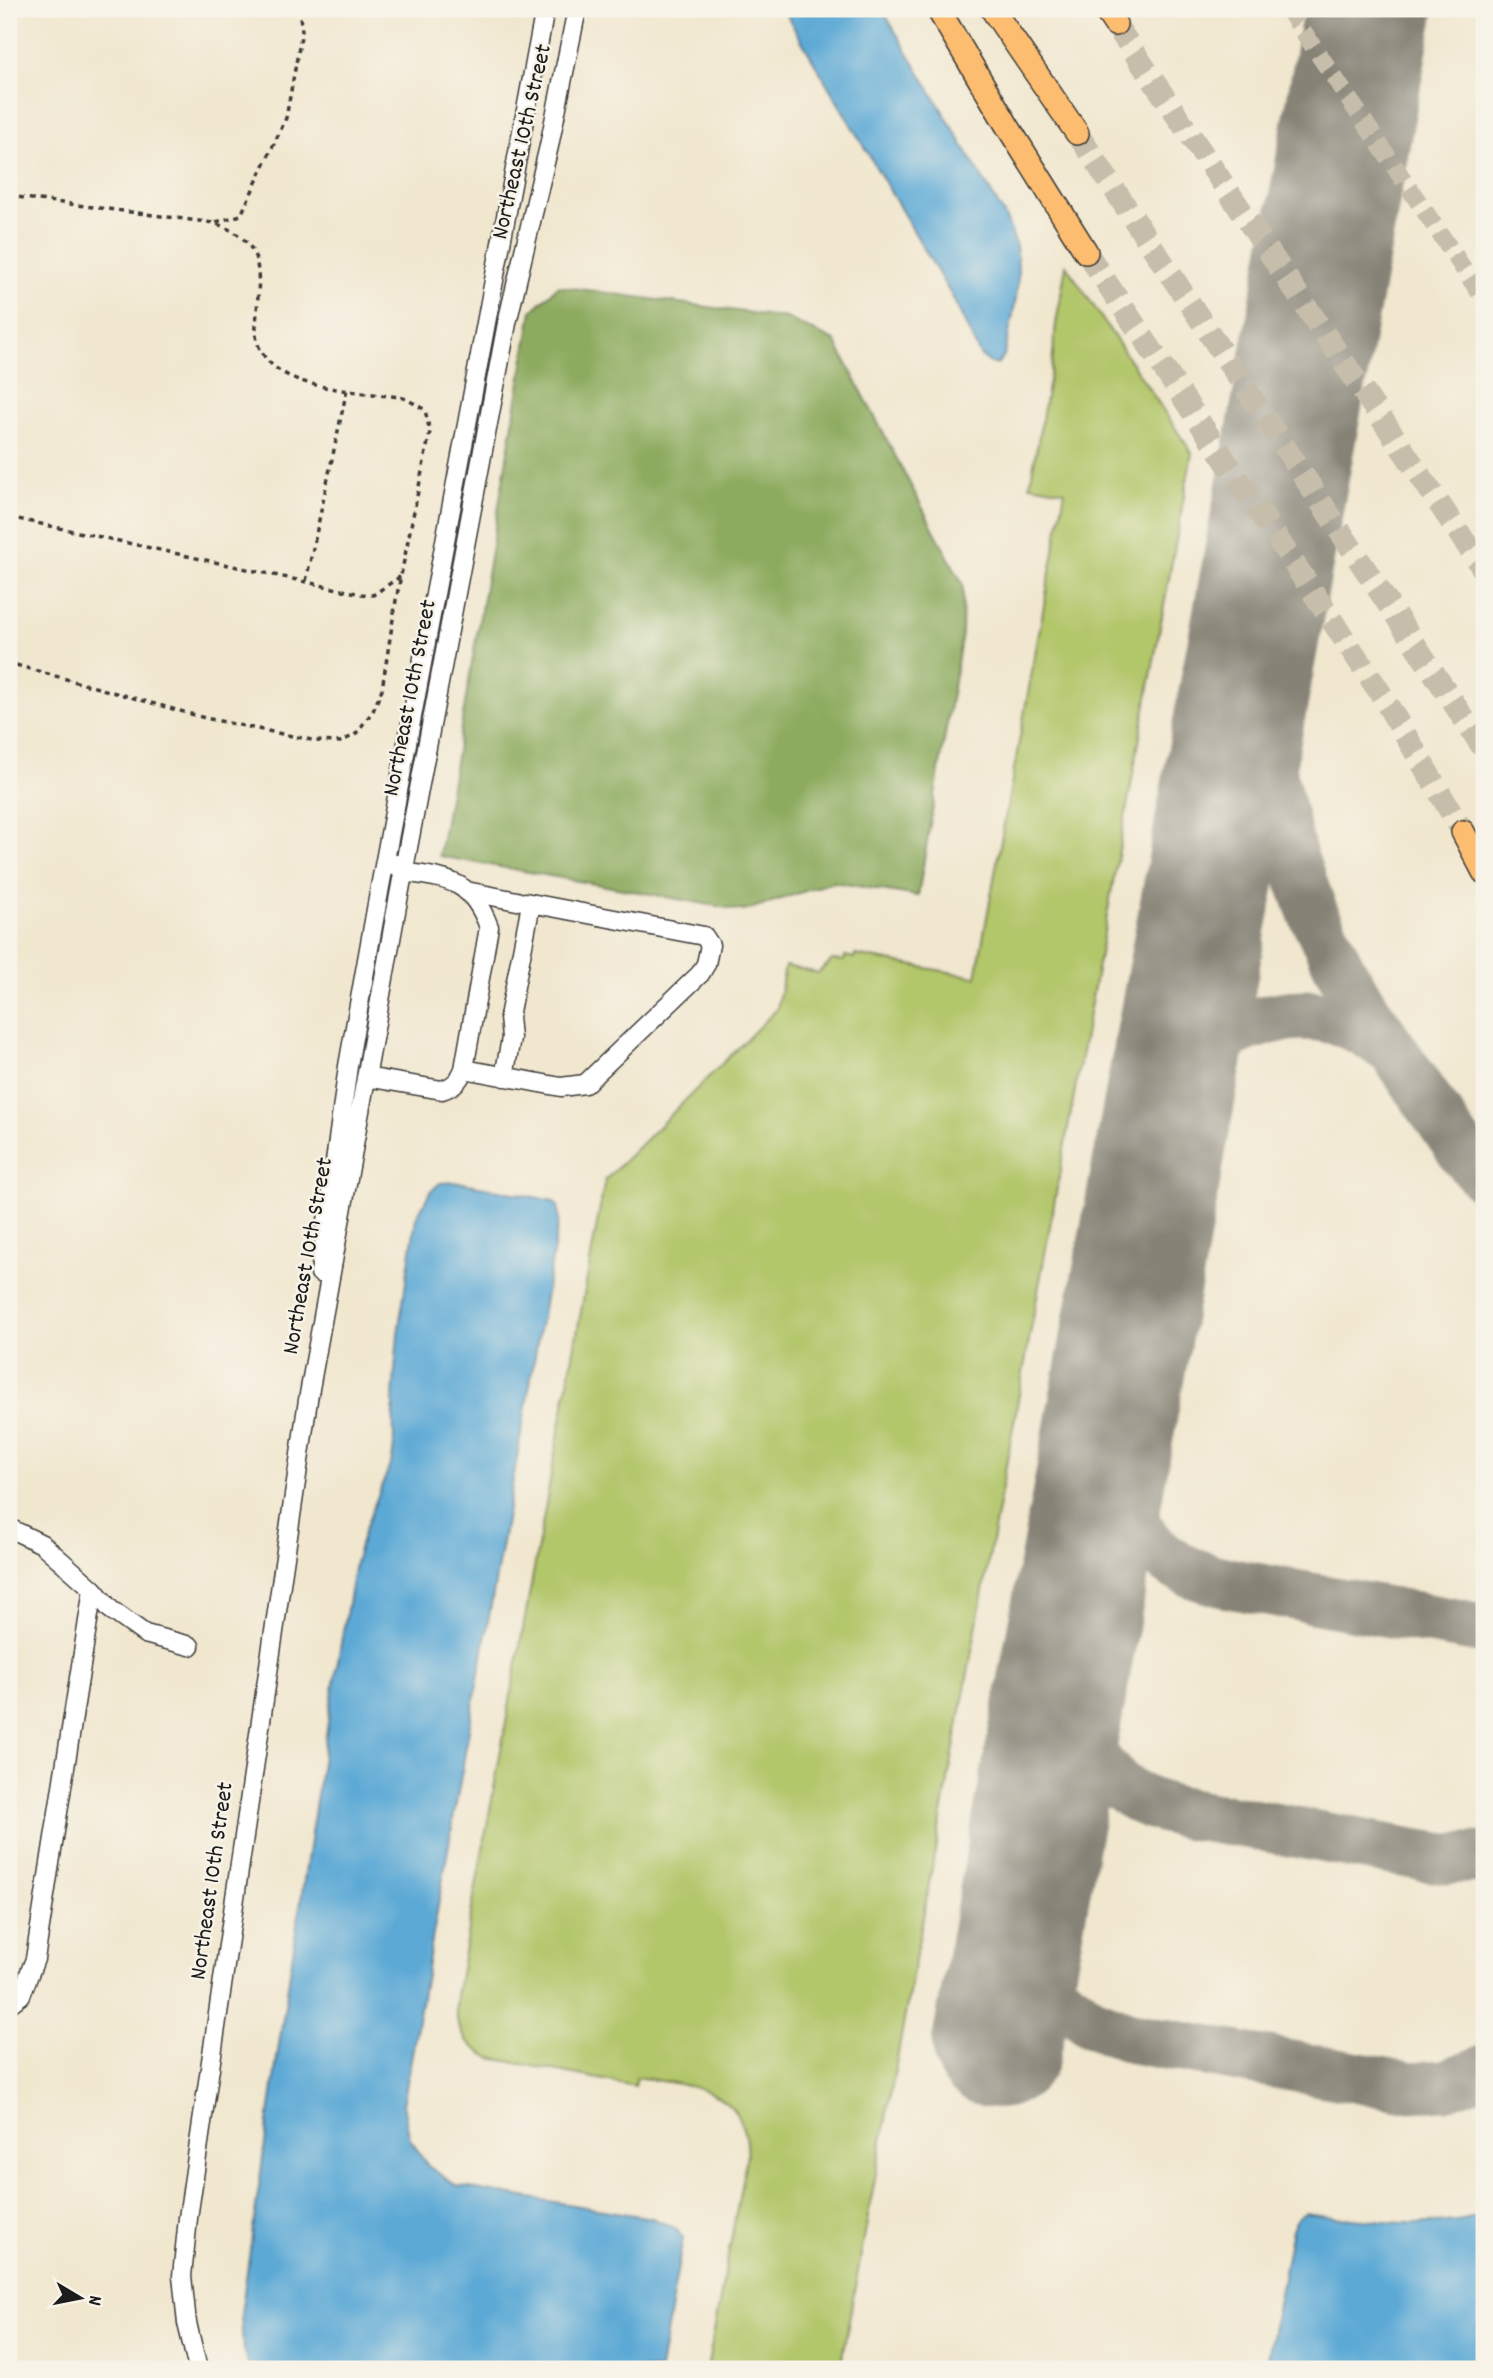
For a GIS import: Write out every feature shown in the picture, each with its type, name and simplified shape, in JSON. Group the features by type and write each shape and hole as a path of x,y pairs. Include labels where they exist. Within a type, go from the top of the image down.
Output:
{"main road":[{"path":"938,9 1008,128 1086,252"},
{"path":"992,9 1077,133"},
{"path":"1463,832 1484,872"}],"street":[{"name":"Northeast 10th Street","path":"308,1400 324,1233 345,1091 391,826 545,9"},
{"name":"Northeast 10th Street","path":"198,2369 187,2323 182,2276 188,2218 308,1400 403,872 507,323 549,146 577,9"},
{"path":"467,417 489,421"},
{"path":"366,1077 442,1090 453,1086 464,1069 489,928 483,910 452,880 403,872 395,863 391,826"},
{"path":"464,1069 561,1087 585,1084 700,974 706,964 710,945 704,936 466,891"},
{"path":"504,1077 510,1038 509,1017 525,902"},
{"path":"9,1528 42,1544 93,1589 110,1609 145,1634 190,1646"},
{"path":"9,2004 21,1995 35,1959 93,1589"}],"path":[{"path":"214,223 240,215 286,118 302,31 299,9"},
{"path":"9,196 214,223 233,230 248,242 260,272 255,330 260,348 270,362 286,375 305,383 405,399 425,410 430,432 382,689 373,711 355,735 340,742 316,741 205,718 9,663"},
{"path":"306,581 347,389"},
{"path":"9,517 373,595 401,576"}],"green space":[{"path":"1066,265 1192,453 840,2369 707,2369 747,2154 744,2131 737,2114 726,2102 712,2093 695,2088 637,2077 635,2086 491,2058 467,2041 462,2033 456,2016 456,1996 605,1180 777,1009 785,966 818,973 832,960 844,961 845,956 854,958 855,955 976,977 1065,491 1030,485 1052,364"},
{"path":"558,286 786,318 835,341 963,585 962,634 918,896 833,882 744,911 439,856 532,311"}],"water":[{"path":"783,9 882,9 1005,216 1014,239 1018,261 1017,289 1004,356 997,364 992,364 980,355 953,298"},
{"path":"459,1182 553,1201 558,1206 559,1219 403,2105 410,2139 428,2166 457,2186 652,2218 675,2228 683,2238 660,2369 250,2369 243,2350 241,2314 333,1689 355,1563 364,1531 392,1460 398,1333 416,1218 430,1192 440,1183"},
{"path":"1305,2213 1395,2223 1442,2222 1484,2215 1484,2369 1266,2369 1292,2229 1297,2218"}],"taxiway":[{"path":"1270,550 1265,639 1266,720 1273,780 1291,853 1313,913 1359,1001 1464,1154 1484,1177"},
{"path":"1163,1135 1184,1085 1201,1058 1219,1041 1248,1026 1274,1018 1309,1015 1325,1017 1356,1028 1387,1047"},
{"path":"1115,1403 1113,1456 1122,1500 1144,1537 1176,1565 1201,1576 1228,1583 1484,1629"},
{"path":"1073,1634 1071,1687 1081,1734 1108,1775 1133,1795 1147,1802 1187,1813 1419,1855 1446,1859 1484,1857"},
{"path":"1012,1963 1093,2023 1132,2038 1410,2087 1445,2085 1484,2070"}],"runway":[{"path":"997,2044 1369,9"}],"tunnel":[{"path":"1288,9 1484,299"},
{"path":"1115,24 1484,570"},
{"path":"1077,133 1484,749"},
{"path":"1086,252 1381,694 1463,832"}]}
